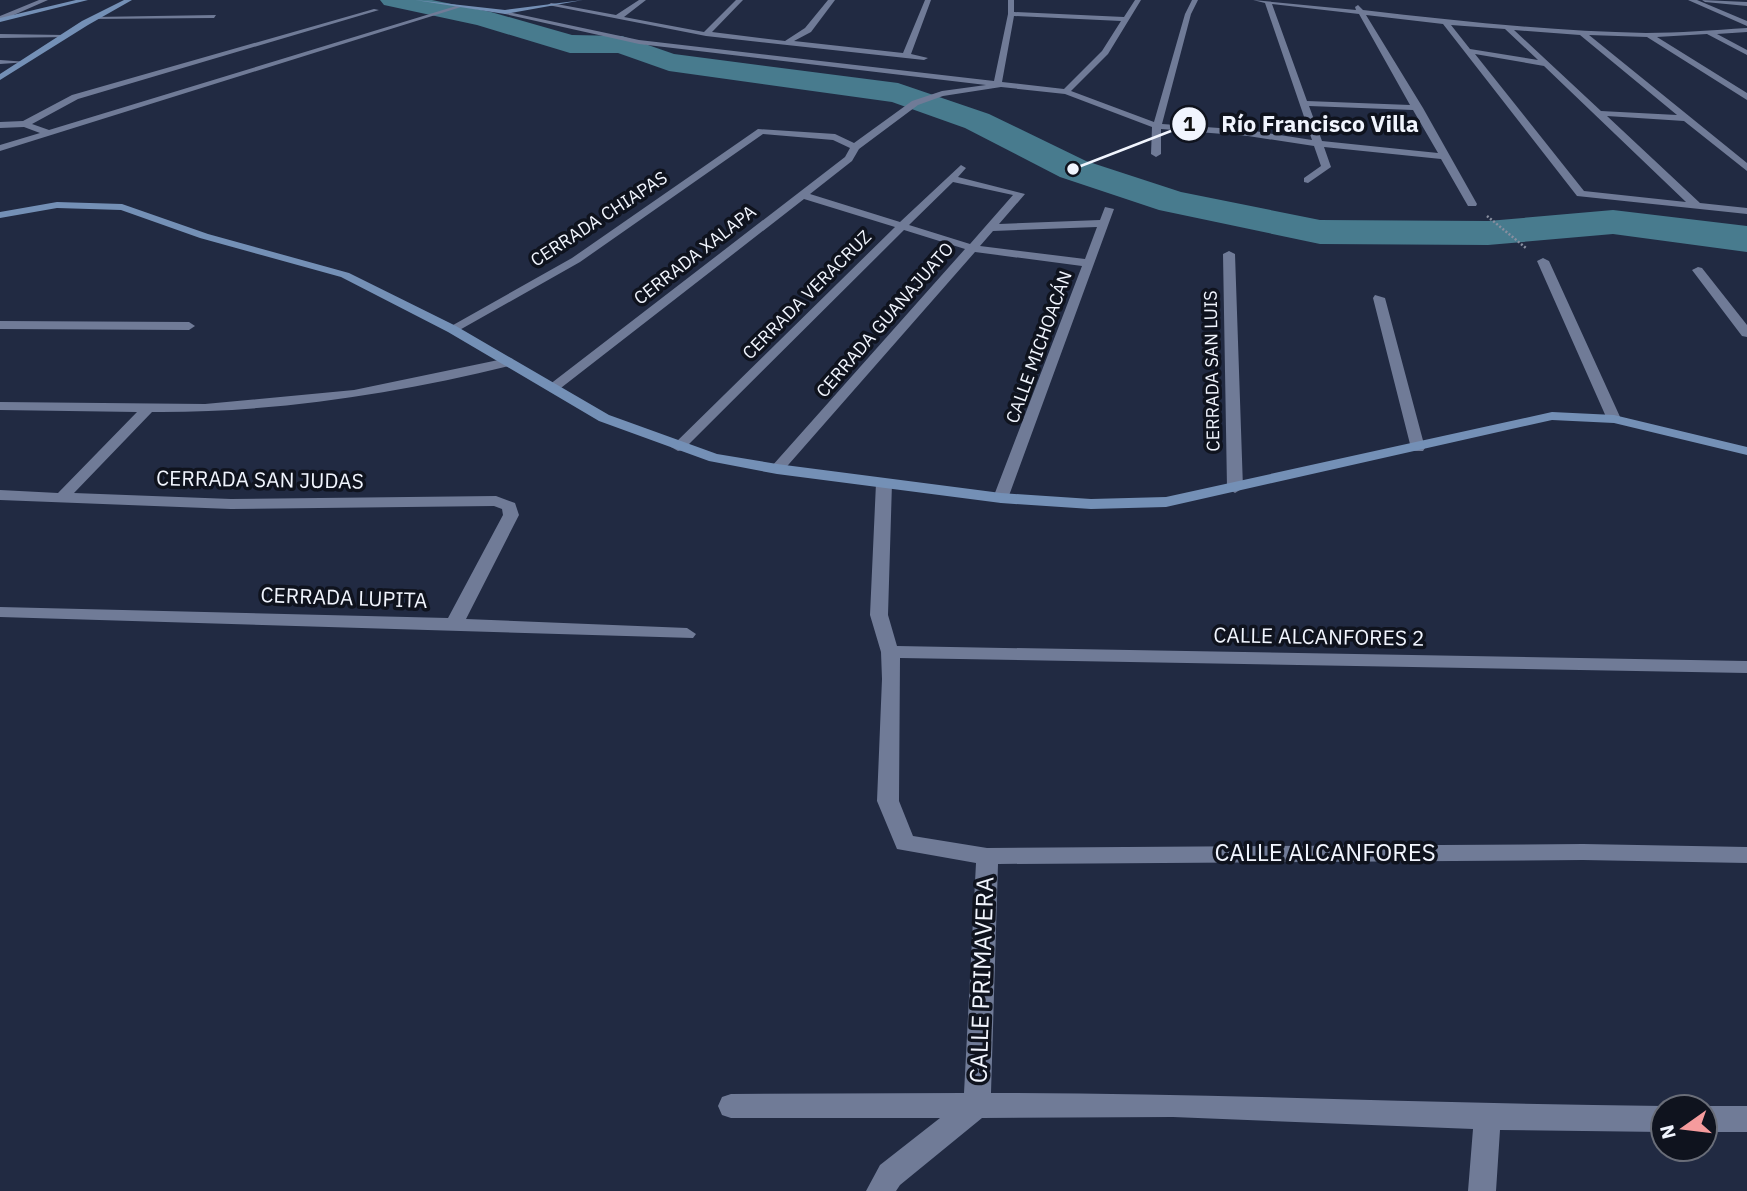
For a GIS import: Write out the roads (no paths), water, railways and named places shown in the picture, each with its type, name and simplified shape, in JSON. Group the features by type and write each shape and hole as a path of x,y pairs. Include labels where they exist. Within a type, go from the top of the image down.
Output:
{"main road":[{"path":"0,20 85,0"},
{"path":"0,78 129,0"},
{"path":"418,0 505,12 580,0"},
{"path":"0,215 57,205 122,207 204,236 345,275 452,329 604,418 714,458 777,469 1001,498 1091,503 1166,502 1552,416 1614,419 1747,451"}],"street":[{"path":"0,20 45,0"},
{"path":"430,2 446,0"},
{"path":"617,18 643,0"},
{"path":"706,34 740,0"},
{"path":"740,54 785,43 808,30 832,0"},
{"path":"906,56 928,0"},
{"path":"997,86 1011,14 1011,0"},
{"path":"1066,92 1105,52 1138,0"},
{"path":"1156,154 1157,126 1188,14 1195,0"},
{"path":"1256,0 1445,22 1582,33 1649,35 1747,30"},
{"path":"1267,0 1326,167 1308,180"},
{"path":"1350,0 1364,12 1472,204"},
{"path":"1691,0 1747,24"},
{"path":"1705,0 1746,4"},
{"path":"1735,0 1746,4"},
{"path":"25,124 75,97 376,10 367,2"},
{"path":"551,5 706,34 924,58"},
{"path":"0,148 396,23 458,7"},
{"path":"505,12 639,42 1066,92 1157,126 1248,133 1318,144 1445,157"},
{"path":"1011,14 1126,19"},
{"path":"94,19 214,16"},
{"path":"1445,22 1581,194 1747,211"},
{"path":"1508,28 1698,206"},
{"path":"639,42 681,30"},
{"path":"1708,32 1747,53"},
{"path":"1582,33 1747,168"},
{"path":"1649,35 1747,97"},
{"path":"0,36 64,37"},
{"path":"1468,51 1547,64"},
{"path":"0,62 24,62"},
{"name":"CERRADA XALAPA","path":"552,388 849,159 855,147 915,103 942,94 997,86"},
{"path":"105,88 149,103"},
{"path":"1304,103 1419,108"},
{"path":"1598,113 1686,118"},
{"path":"0,125 25,124 49,133"},
{"name":"CERRADA CHIAPAS","path":"452,329 576,260 761,131 835,137 855,147"},
{"name":"CERRADA VERACRUZ","path":"678,447 961,168"},
{"name":"CERRADA GUANAJUATO","path":"777,469 1020,194 950,178"},
{"path":"802,195 972,248 1088,263"},
{"name":"CALLE MICHOACÁN","path":"1001,498 1109,209"},
{"path":"990,228 1104,223"},
{"name":"CERRADA SAN LUIS","path":"1229,254 1235,488"},
{"path":"1544,261 1614,419"},
{"path":"1698,270 1747,333"},
{"path":"1379,298 1418,448"},
{"path":"0,325 189,327"},
{"path":"0,406 205,408 355,394 508,362"},
{"path":"63,496 148,408"},
{"path":"884,483 879,615 890,652"},
{"name":"CERRADA SAN JUDAS","path":"0,495 231,504 496,501 509,506 511,515 454,624"},
{"name":"CERRADA LUPITA","path":"0,612 454,624 687,634"},
{"name":"CALLE ALCANFORES 2","path":"890,652 1747,667"},
{"name":"CALLE ALCANFORES","path":"890,652 892,679 888,801 905,842 987,856 1583,852 1747,855"},
{"name":"CALLE PRIMAVERA","path":"976,1105 987,856"},
{"path":"880,1191 890,1175 976,1105"},
{"path":"731,1106 1173,1105 1487,1117 1649,1119"},
{"path":"1482,1191 1487,1117"},
{"path":"1719,1119 1747,1119"}],"waterway":[{"path":"393,0 482,18 570,44 622,45 669,62 898,93 977,121 1073,169 1173,202 1320,232 1488,233 1613,222 1747,239"}],"place":[{"name":"Río Francisco Villa","path":"1073,169"}]}
